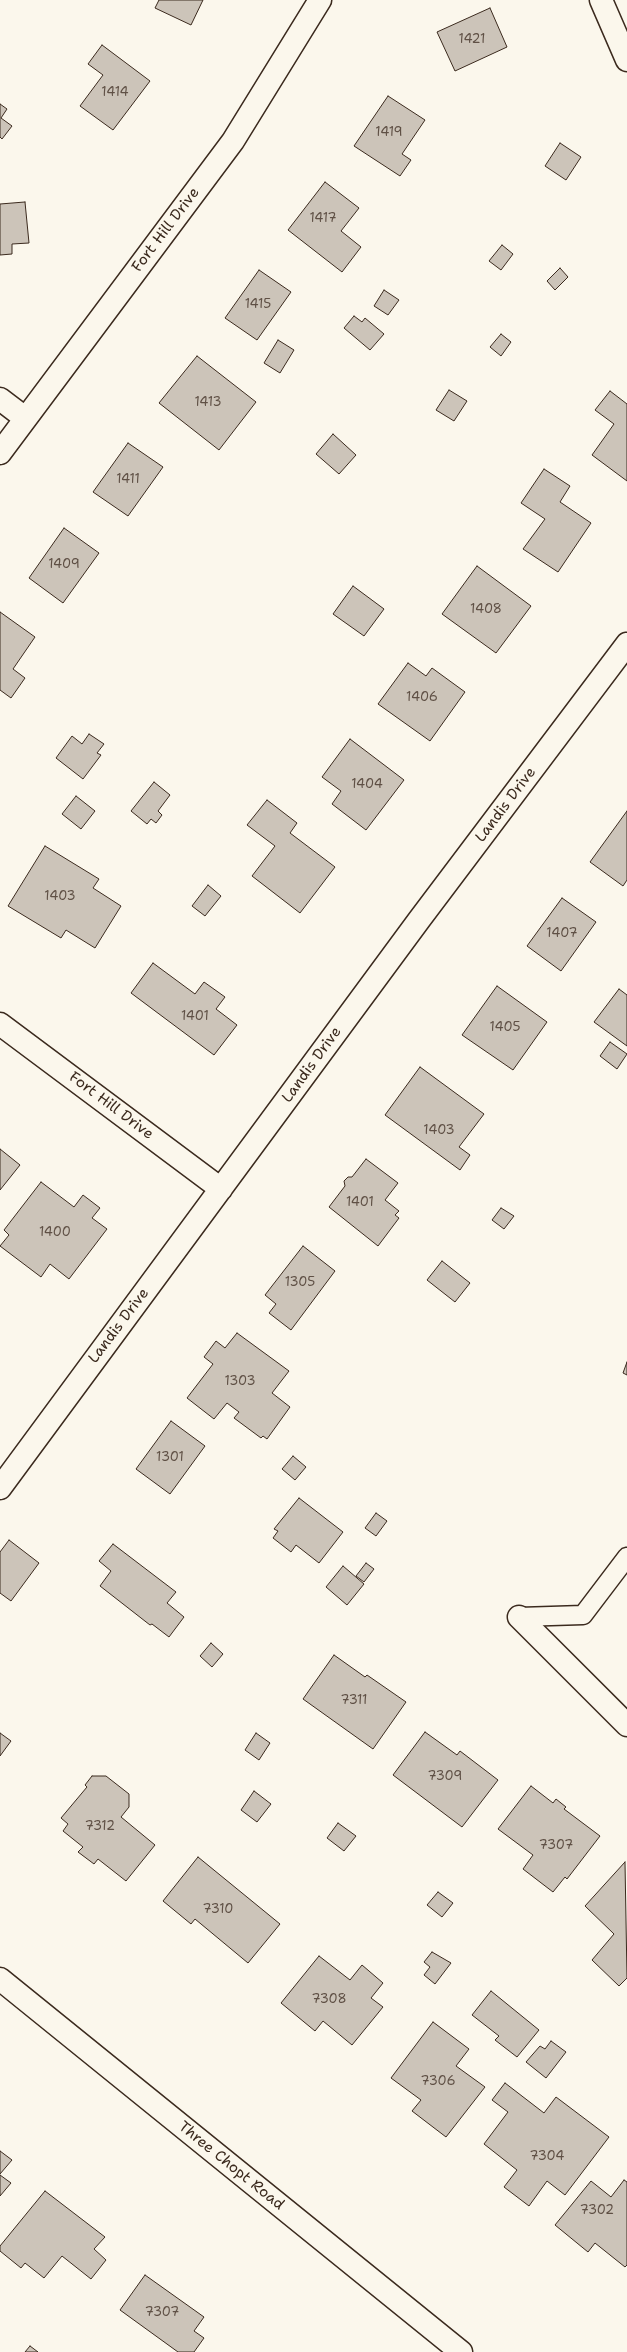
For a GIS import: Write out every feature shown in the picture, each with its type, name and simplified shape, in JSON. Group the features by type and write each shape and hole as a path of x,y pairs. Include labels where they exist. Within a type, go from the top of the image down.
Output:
{"street":[{"name":"Fort Hill Drive","path":"0,453 233,141 320,0"},
{"path":"600,0 627,60"},
{"path":"0,399 25,418"},
{"name":"Landis Drive","path":"0,1488 419,920 627,644"},
{"name":"Fort Hill Drive","path":"0,1024 221,1189"},
{"path":"519,1617 627,1724"},
{"name":"Three Chopt Road","path":"0,1980 461,2352"}],"lane":[{"path":"519,1617 583,1615 627,1557"}],"building":[{"path":"159,0 203,0 191,25 155,8"},
{"path":"490,8 507,47 455,71 437,32"},
{"path":"102,45 150,81 113,130 80,106 103,75 88,64"},
{"path":"388,96 425,120 402,154 411,160 400,176 354,146"},
{"path":"0,104 7,109 1,118 12,126 2,139 0,137"},
{"path":"560,143 581,157 566,180 545,166"},
{"path":"325,182 359,208 341,231 361,247 342,272 288,230"},
{"path":"25,202 29,243 12,244 12,254 0,255 0,204"},
{"path":"502,245 513,254 501,270 489,261"},
{"path":"560,268 568,277 555,290 547,281"},
{"path":"259,270 291,292 257,340 225,318"},
{"path":"384,290 399,300 388,315 374,306"},
{"path":"354,316 362,322 365,318 384,334 370,350 344,328"},
{"path":"501,334 511,342 501,356 490,347"},
{"path":"278,340 294,350 280,373 264,363"},
{"path":"197,356 256,402 219,450 159,403"},
{"path":"449,390 467,401 454,421 436,410"},
{"path":"610,391 627,404 627,481 592,455 614,424 595,410"},
{"path":"333,434 356,455 339,474 316,454"},
{"path":"128,443 163,467 128,516 93,492"},
{"path":"544,469 570,486 560,502 591,523 558,572 523,549 545,519 521,503"},
{"path":"64,528 99,553 63,603 29,578"},
{"path":"477,566 531,606 496,653 442,614"},
{"path":"353,586 384,609 364,636 333,614"},
{"path":"0,612 35,637 13,669 25,678 11,698 0,690"},
{"path":"408,663 426,676 432,668 465,692 430,741 378,704"},
{"path":"89,734 104,744 97,753 101,755 83,779 56,758 72,736 82,744"},
{"path":"350,739 404,780 366,830 332,804 341,791 322,777"},
{"path":"154,782 170,795 158,811 162,815 156,823 151,819 147,824 131,811"},
{"path":"76,796 95,811 81,829 62,814"},
{"path":"267,800 297,823 290,833 335,867 300,913 252,876 275,846 247,825"},
{"path":"627,811 627,880 623,886 590,862"},
{"path":"45,846 99,879 93,888 121,906 95,948 66,930 61,938 8,906"},
{"path":"208,885 221,896 205,916 192,906"},
{"path":"562,898 596,922 561,971 527,946"},
{"path":"153,963 195,994 204,982 225,997 216,1009 237,1025 214,1055 131,993"},
{"path":"497,986 547,1022 513,1070 462,1035"},
{"path":"619,989 627,995 627,1046 594,1022"},
{"path":"610,1042 627,1054 617,1069 600,1056"},
{"path":"420,1067 484,1114 459,1147 470,1155 460,1170 385,1115"},
{"path":"0,1149 20,1165 0,1190"},
{"path":"366,1159 398,1183 385,1200 399,1211 395,1215 399,1218 378,1246 329,1207 345,1186 344,1181 348,1177 352,1177"},
{"path":"41,1182 74,1207 83,1195 100,1208 92,1218 107,1229 69,1279 50,1264 41,1277 0,1246 9,1235 4,1230"},
{"path":"501,1208 514,1216 504,1229 492,1220"},
{"path":"303,1246 335,1271 291,1330 269,1313 276,1304 265,1295"},
{"path":"442,1261 470,1283 455,1302 427,1280"},
{"path":"237,1333 289,1371 272,1393 290,1407 267,1439 263,1436 261,1438 234,1418 239,1412 227,1403 214,1419 187,1398 213,1364 204,1357 216,1341 225,1348"},
{"path":"627,1362 627,1375 623,1373"},
{"path":"171,1421 205,1446 170,1494 136,1469"},
{"path":"293,1456 306,1467 295,1480 282,1469"},
{"path":"299,1498 343,1532 319,1563 296,1545 291,1552 273,1538 278,1531 274,1529"},
{"path":"376,1513 387,1521 376,1536 365,1528"},
{"path":"9,1540 39,1563 11,1601 0,1593 0,1552"},
{"path":"113,1544 176,1592 167,1603 184,1617 169,1637 152,1624 150,1625 100,1586 111,1571 99,1561"},
{"path":"366,1563 374,1569 364,1582 356,1576"},
{"path":"343,1566 364,1584 347,1605 326,1587"},
{"path":"211,1643 223,1654 212,1667 200,1656"},
{"path":"334,1655 365,1677 367,1675 406,1702 373,1749 303,1699"},
{"path":"425,1732 457,1755 460,1751 498,1780 462,1827 393,1775"},
{"path":"0,1733 11,1741 0,1756"},
{"path":"256,1733 270,1743 259,1760 245,1750"},
{"path":"92,1776 106,1776 129,1794 129,1807 121,1817 155,1845 126,1881 98,1859 94,1864 78,1852 83,1847 63,1831 68,1824 61,1818 87,1787 85,1785"},
{"path":"531,1786 553,1803 556,1799 566,1807 564,1809 600,1836 567,1879 565,1877 553,1892 523,1869 533,1855 498,1829"},
{"path":"254,1791 271,1804 257,1822 241,1810"},
{"path":"338,1823 356,1836 344,1851 327,1838"},
{"path":"198,1857 280,1924 248,1963 195,1919 191,1924 163,1901"},
{"path":"625,1862 627,1978 619,1986 592,1960 614,1934 585,1906"},
{"path":"438,1892 453,1903 442,1917 427,1905"},
{"path":"432,1952 451,1963 435,1984 424,1975 430,1967 424,1962"},
{"path":"319,1956 350,1980 362,1965 383,1983 371,1998 383,2007 352,2045 323,2021 315,2031 281,2003"},
{"path":"491,1991 539,2030 517,2057 495,2040 499,2036 472,2015"},
{"path":"433,2022 469,2049 456,2066 485,2087 446,2137 412,2111 421,2100 391,2078"},
{"path":"551,2041 566,2052 546,2078 526,2062 540,2046 545,2049"},
{"path":"505,2083 544,2113 556,2097 609,2137 565,2195 547,2181 529,2206 504,2187 517,2170 484,2144 508,2112 492,2100"},
{"path":"0,2151 12,2160 0,2174"},
{"path":"0,2175 11,2183 0,2196"},
{"path":"624,2180 627,2182 627,2265 625,2267 595,2243 588,2252 555,2225 591,2181 611,2197"},
{"path":"45,2191 105,2237 94,2249 106,2260 91,2279 62,2256 44,2278 25,2263 21,2268 0,2251 0,2246"},
{"path":"145,2275 204,2317 194,2331 204,2338 194,2352 178,2352 120,2310"},
{"path":"30,2346 38,2352 25,2352"}]}
